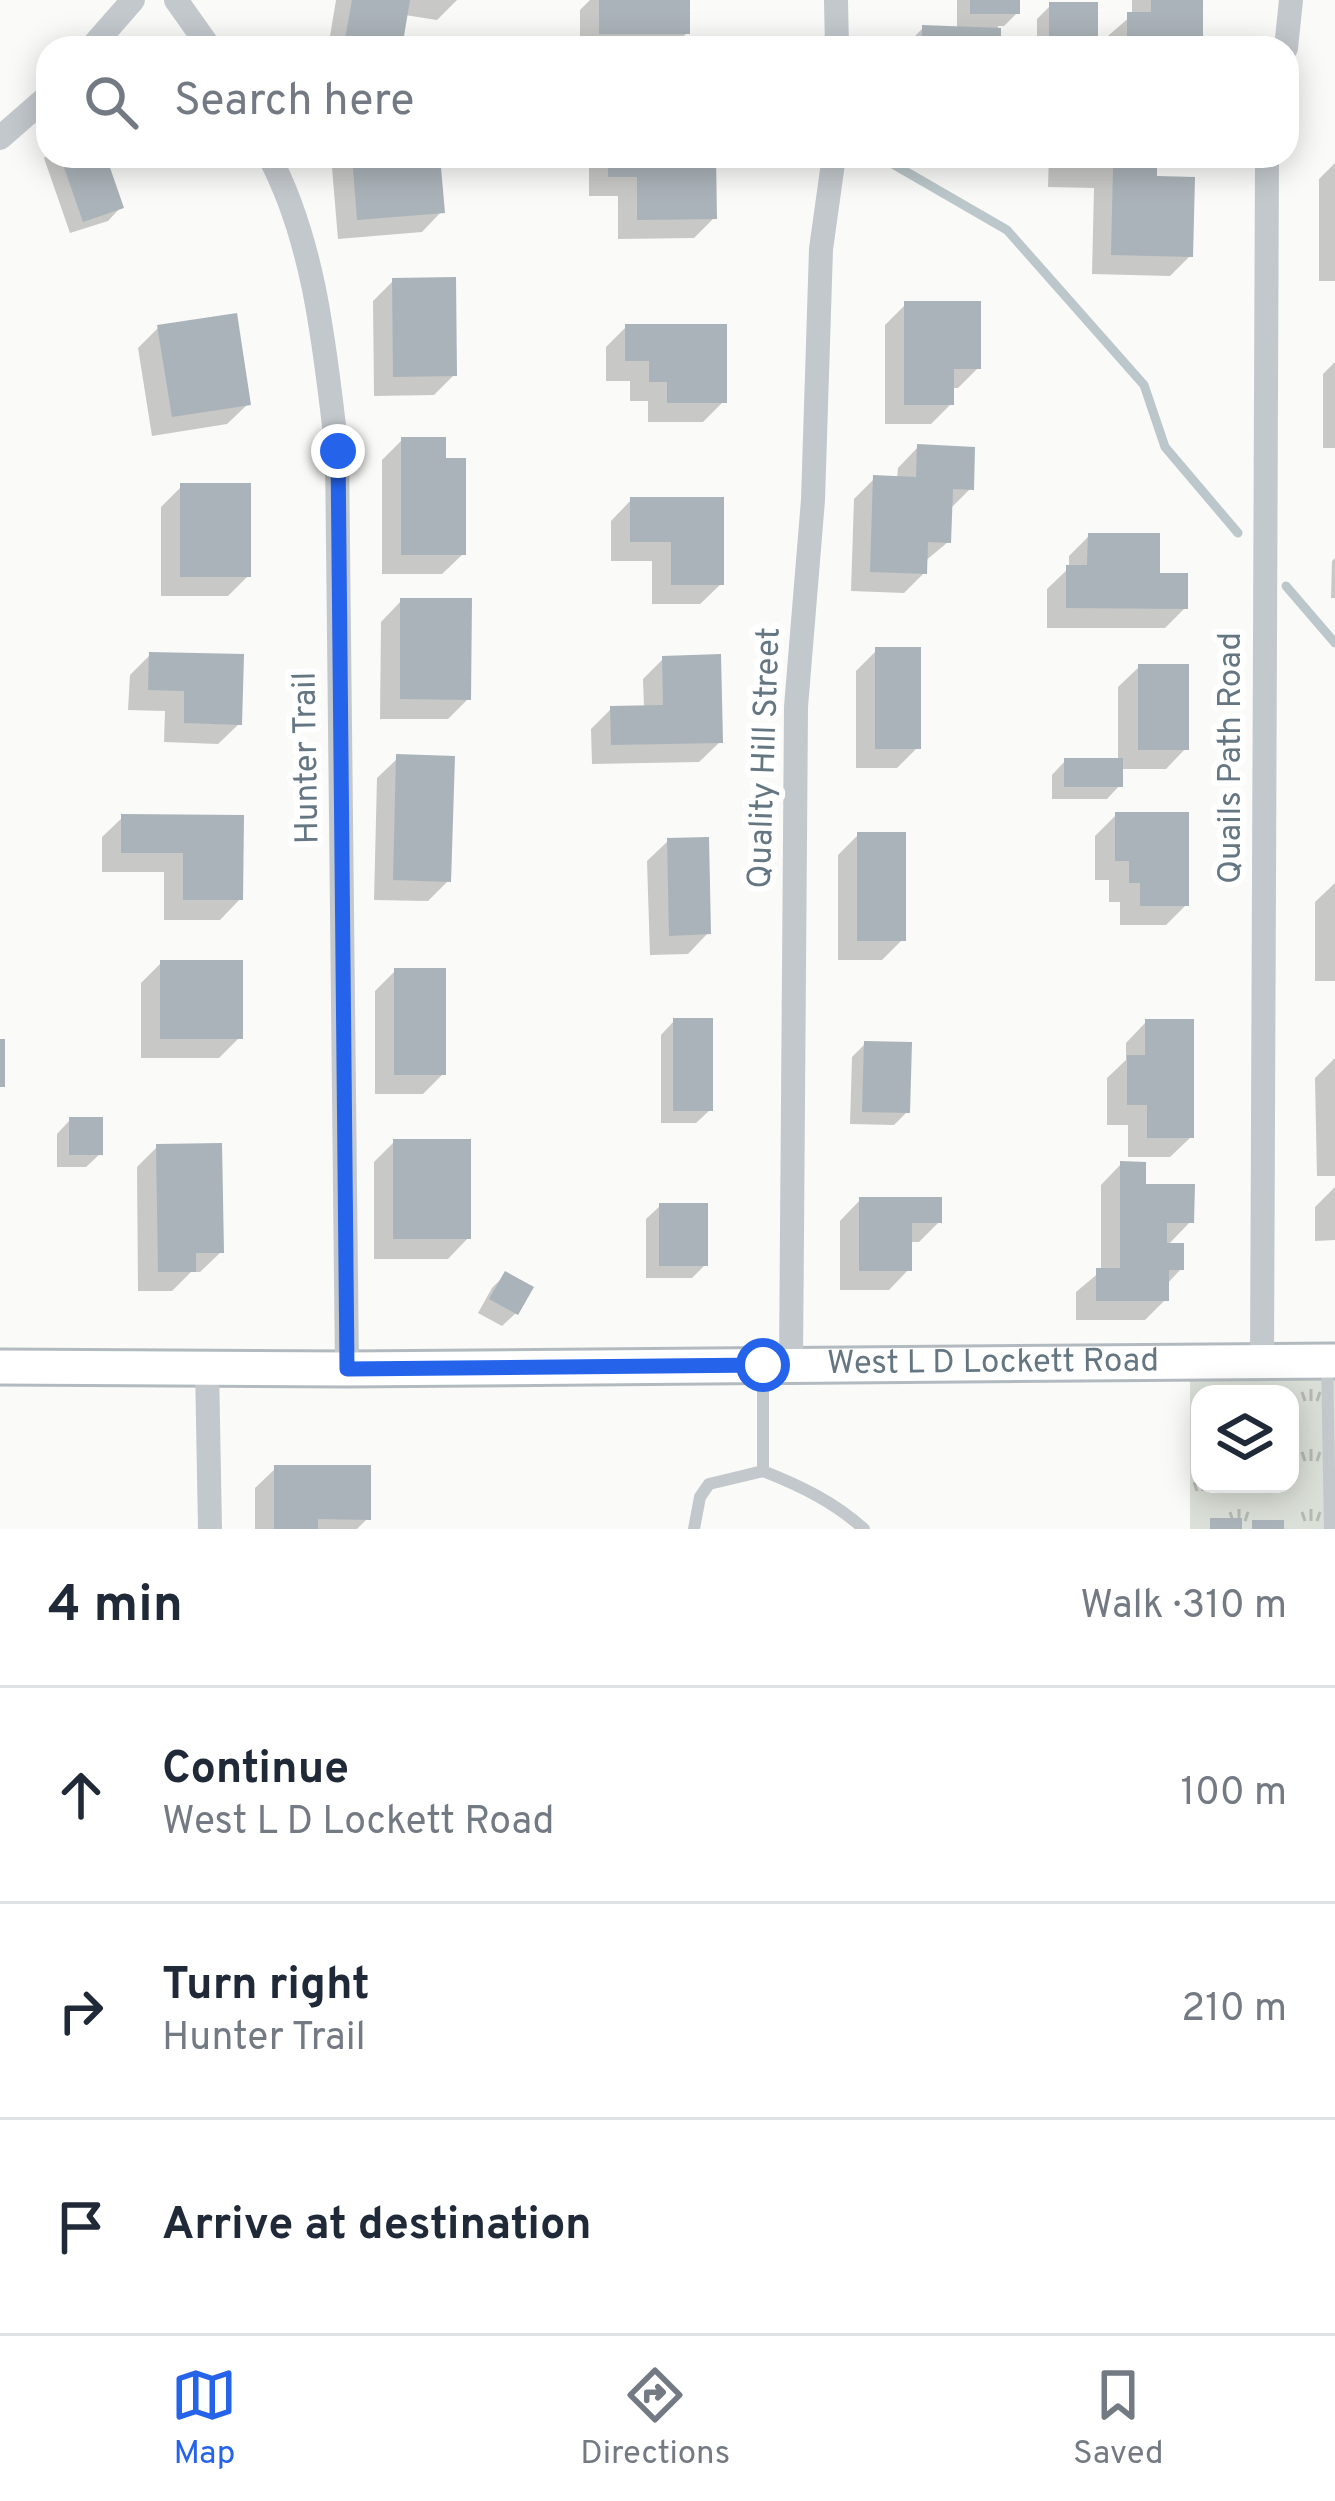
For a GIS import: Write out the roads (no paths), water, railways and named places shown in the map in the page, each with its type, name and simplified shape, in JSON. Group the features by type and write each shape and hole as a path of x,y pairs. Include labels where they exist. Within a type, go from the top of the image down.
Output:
{"main road":[{"name":"West L D Lockett Road","path":"0,1367 347,1369 1331,1360"}],"street":[{"path":"102,36 133,0"},
{"path":"176,0 202,36"},
{"path":"836,0 837,36"},
{"path":"1287,36 1291,0"},
{"path":"0,138 36,106"},
{"name":"Hunter Trail","path":"275,168 289,194 308,264 338,451 347,1369"},
{"name":"Quality Hill Street","path":"777,1365 796,707 813,500 821,249 832,168"},
{"name":"Quails Path Road","path":"1262,1360 1267,168"},
{"path":"207,1366 210,1529"}],"lane":[{"path":"1330,1529 1331,1360"},
{"path":"763,1471 777,1365"},
{"path":"694,1529 700,1497 709,1484 763,1471 822,1497 864,1529"}],"waterway":[{"path":"900,168 1007,230 1144,385 1165,447 1238,533"},
{"path":"1286,586 1335,643"}]}
